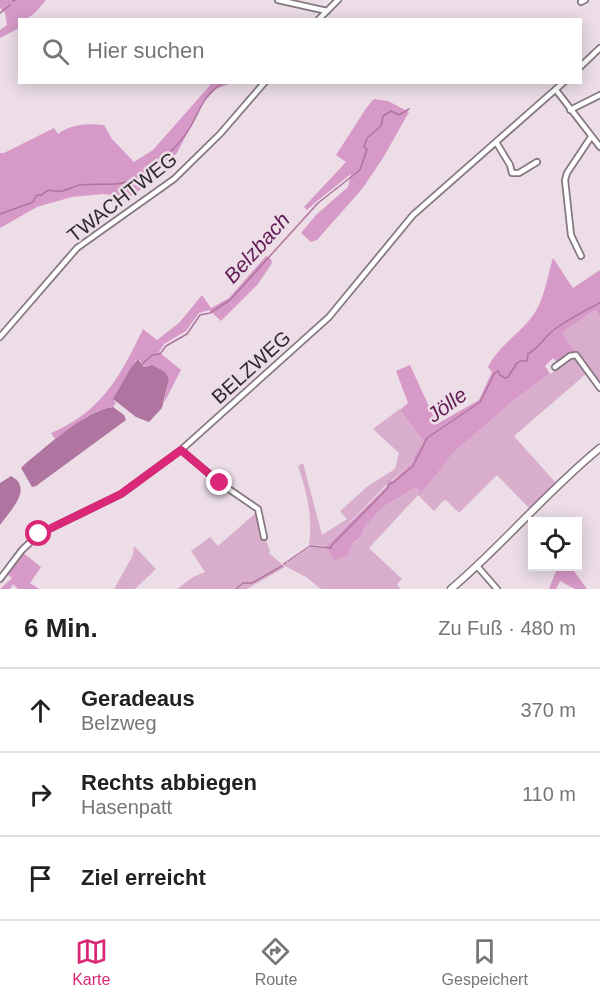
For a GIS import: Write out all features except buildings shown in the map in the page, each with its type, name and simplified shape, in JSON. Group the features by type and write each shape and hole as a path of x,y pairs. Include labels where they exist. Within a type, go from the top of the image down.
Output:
{"main road":[{"path":"451,589 600,448"}],"street":[{"path":"278,0 327,10"},
{"path":"320,18 338,0"},
{"path":"582,65 600,48"},
{"name":"TWACHTWEG","path":"0,338 77,248 174,178 220,134 263,84"},
{"name":"BELZWEG","path":"0,579 22,550 39,534 121,494 181,450 322,324 413,215 562,84"},
{"path":"556,90 600,147"},
{"path":"570,110 600,95"},
{"path":"581,256 571,235 565,180 567,173 591,137"},
{"path":"496,142 510,165 512,173 519,173 537,162"},
{"path":"555,367 570,356 576,355 600,388"},
{"path":"181,450 220,483 258,509 264,537"},
{"path":"477,566 497,589"}],"shaded area":[{"path":"0,0 46,0 31,16 18,18 18,29 0,38 0,30 7,25 5,13 0,8"},
{"path":"211,84 228,84 216,89 203,103 177,153 162,171 130,197 103,194 72,197 37,207 0,228 0,153 54,128 58,134 74,126 86,124 104,125 112,139 134,162 153,150"},
{"path":"374,99 388,101 409,112 362,189 317,240 311,242 301,233 316,215 348,187 351,174 307,210 304,207 346,162 336,155"},
{"path":"266,256 271,259 272,263 258,284 221,321 209,310 199,313 186,331 164,344 159,352 181,370 164,403 169,379 165,372 149,365 144,367 140,360 136,360 113,407 97,411 55,439 51,433 83,415 107,391 126,363 143,329 157,340 179,323 202,295 211,308 229,298"},
{"path":"553,258 573,288 600,270 600,317 595,310 562,333 575,351 558,363 553,358 545,366 550,374 513,401 453,453 421,493 418,495 420,492 416,487 383,507 364,528 361,537 353,543 347,556 334,560 326,546 387,486 388,480 392,481 412,463 424,441 400,410 408,403 396,371 410,365 437,424 479,400 492,372 488,367 493,359 537,309"},
{"path":"595,310 600,317 600,386 562,333"},
{"path":"574,357 586,374 514,436 556,483 529,508 497,475 459,513 446,500 434,511 418,495 369,548 402,579 397,584 400,589 321,589 306,577 283,565 311,547 328,548 334,559 361,537 364,528 383,507 416,487 420,492 453,453 513,401"},
{"path":"138,359 144,367 152,365 165,372 169,379 162,408 149,422 136,417 113,399"},
{"path":"113,407 124,415 126,420 32,487 21,468 25,464 79,422"},
{"path":"401,408 400,410 424,441 412,463 387,484 326,546 309,545 308,505 298,466 303,463 322,535 347,519 340,511 368,486 395,469 399,453 373,429"},
{"path":"11,476 18,481 20,493 14,507 0,525 0,483"},
{"path":"257,512 263,539 266,539 269,553 285,567 247,589 177,589 193,577 205,572 191,551 210,537 218,546"},
{"path":"134,546 156,569 135,589 114,589 133,555"},
{"path":"22,552 41,567 30,583 39,589 18,589 13,584 10,589 0,589 12,578 6,573"},
{"path":"556,571 574,571 587,589 575,589 560,581 556,589 549,589"}],"waterway":[{"path":"0,13 10,5"},
{"path":"0,214 33,202 37,195 42,195 49,190 62,191 80,185 123,183 135,179 173,149 186,134 207,97 221,84"},
{"name":"Belzbach","path":"142,364 152,355 160,354 166,346 187,334 200,315 210,313 230,300 318,203 360,170 367,149 364,147 367,138 381,126 383,116 391,111 399,115 409,109"},
{"name":"Jölle","path":"288,561 310,546 331,548 388,488 388,485 413,466 427,438 480,402 494,374 498,371 500,375 508,377 517,363 527,361 528,354 551,332 571,318 600,303"},
{"name":"Jölle","path":"236,589 243,583 252,583 282,566"}],"route":[{"path":"39,534 121,494 181,450 220,483"}]}
